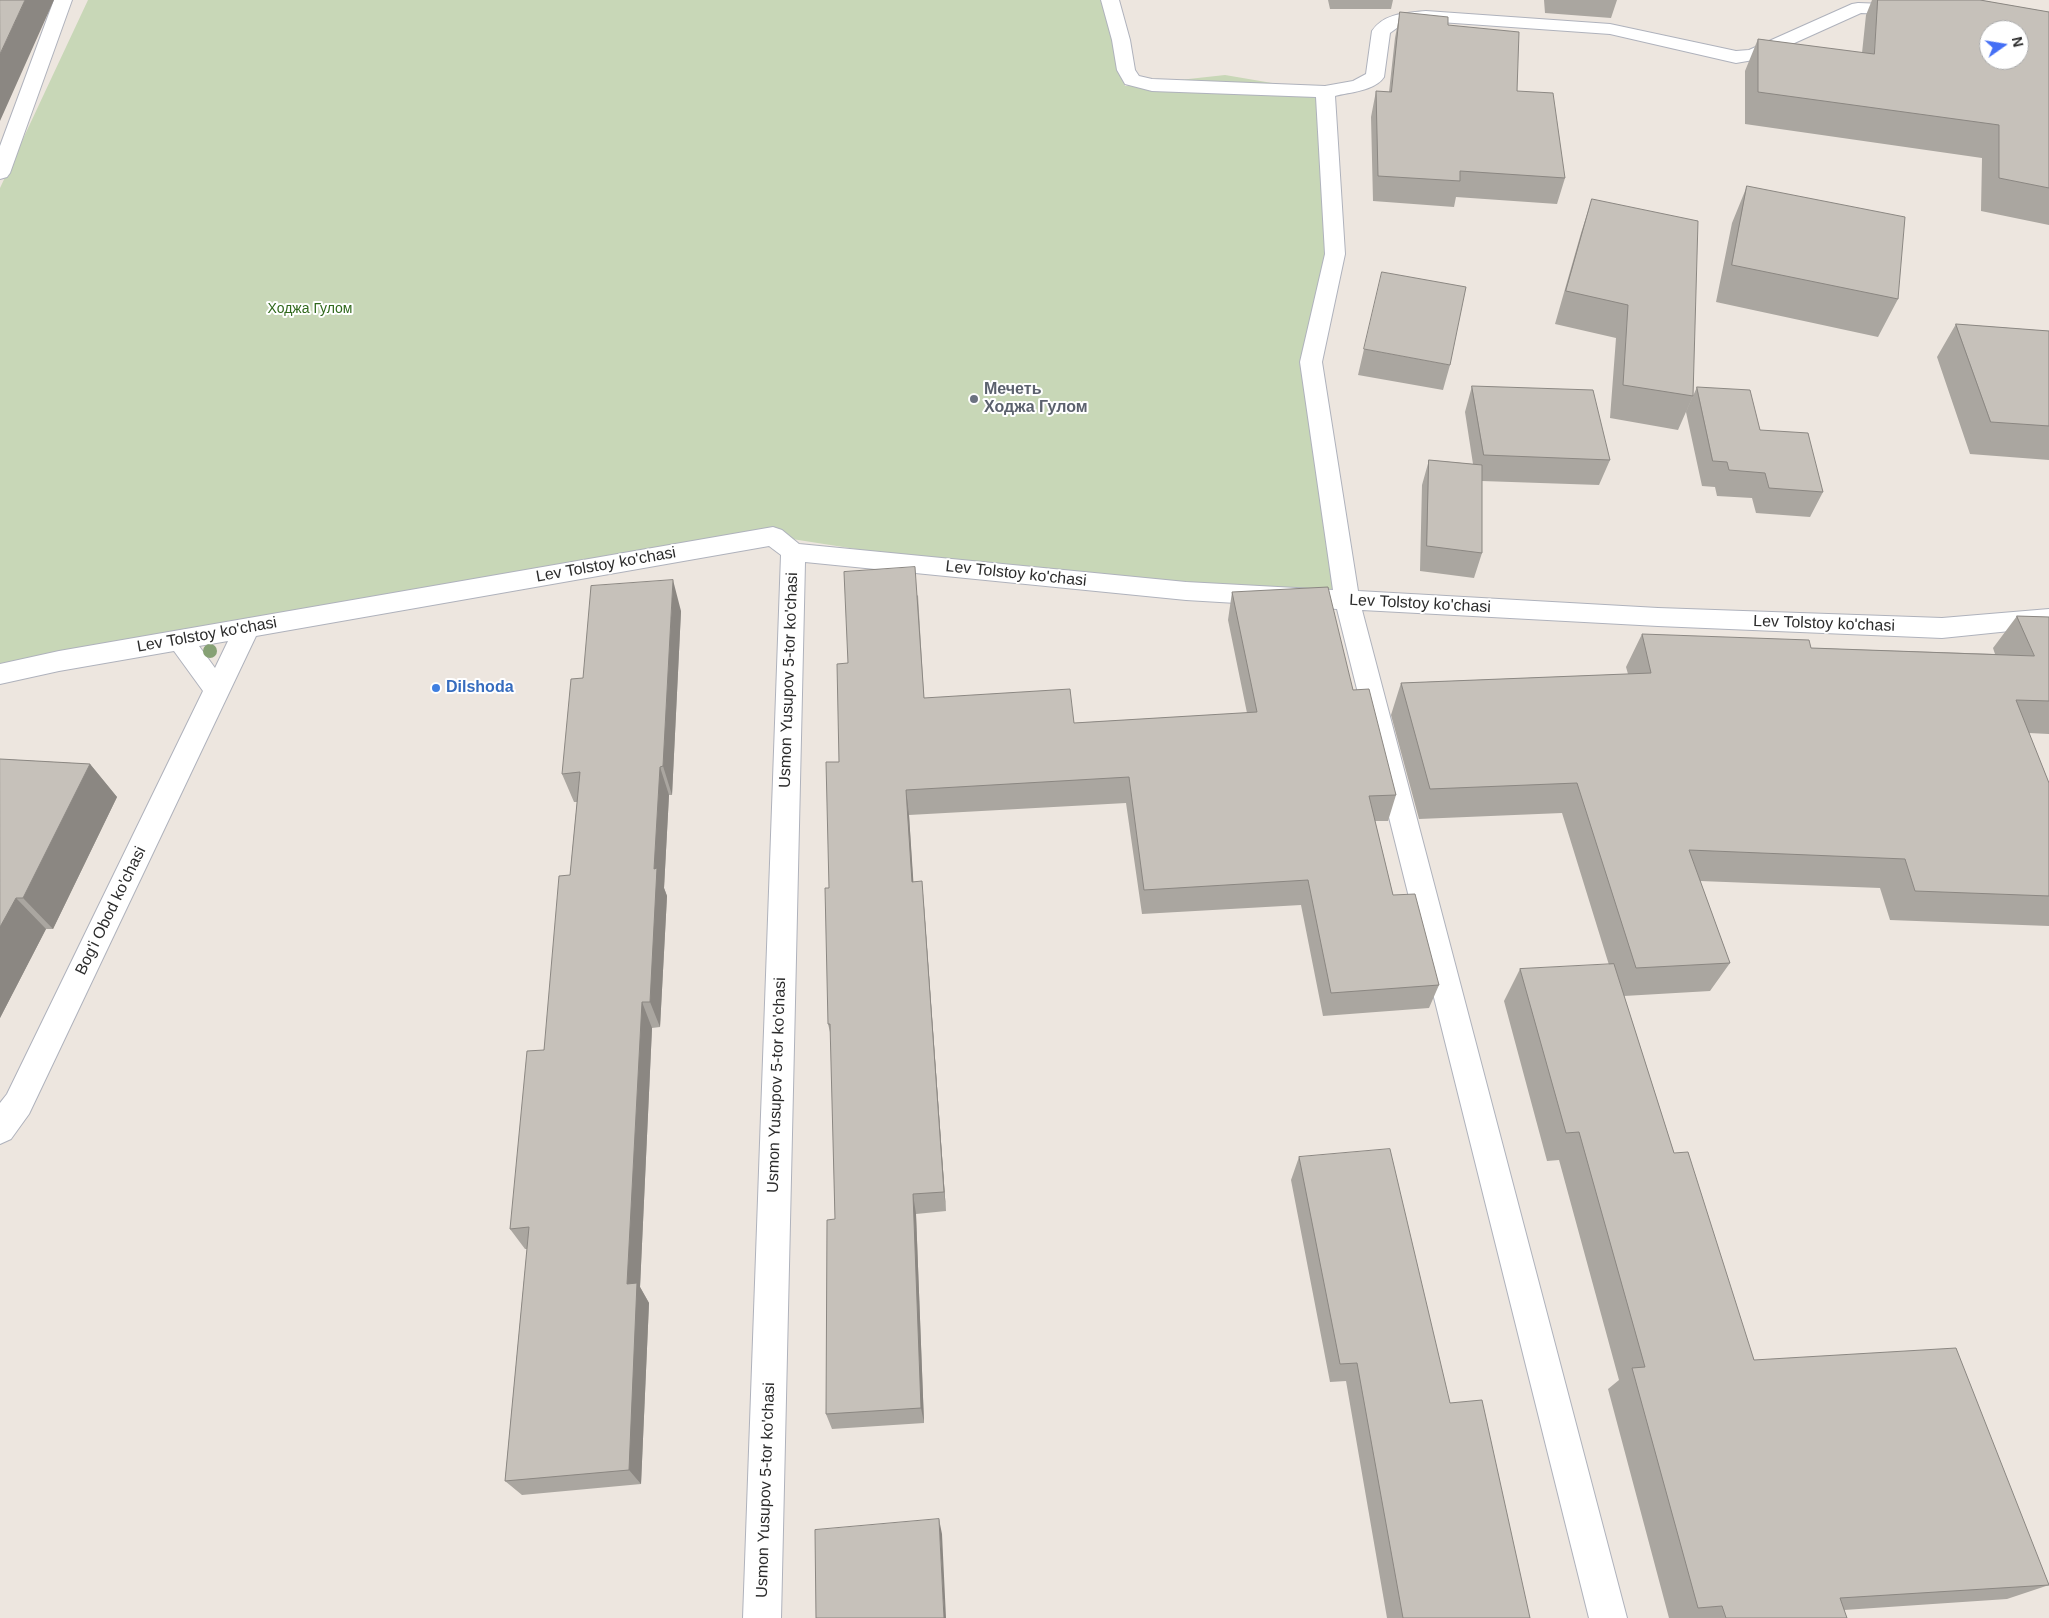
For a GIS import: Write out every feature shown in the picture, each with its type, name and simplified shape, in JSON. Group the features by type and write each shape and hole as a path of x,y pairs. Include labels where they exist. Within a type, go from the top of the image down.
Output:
{"street":[{"path":"0,173 63,0"},
{"path":"1110,0 1121,40 1126,70 1132,80 1152,85 1180,87 1325,92 1359,85 1375,77 1381,31 1396,20 1426,16 1610,29 1736,56 1753,55 1858,8 1915,10 1932,4 1940,7"},
{"path":"1325,92 1335,254 1311,362 1347,600 1608,1618"},
{"name":"Lev Tolstoy ko'chasi","path":"0,674 59,661 773,536 793,552 1186,591 1658,617 1942,628 2049,618"},
{"name":"Usmon Yusupov 5-tor ko'chasi","path":"762,1618 793,552"},
{"name":"Bog'i Obod ko'chasi","path":"0,1129 18,1104 247,628"},
{"path":"180,640 217,690"}],"green space":[{"name":"Ходжа Гулом","path":"88,0 1104,0 1125,86 1225,75 1325,92 1332,264 1316,393 1347,600 1015,574 773,536 0,682 0,188"}],"building":[{"path":"0,0 25,0 0,54"},
{"path":"1878,0 1980,0 2049,12 2049,188 1999,178 1999,125 1758,92 1758,39 1874,54"},
{"path":"1400,12 1448,17 1448,25 1519,32 1517,91 1553,93 1565,178 1460,171 1460,181 1378,176 1376,91 1391,92"},
{"path":"1747,186 1905,217 1898,299 1732,265"},
{"path":"1592,199 1698,221 1693,396 1623,385 1628,305 1566,291"},
{"path":"1382,272 1466,287 1450,365 1364,349"},
{"path":"1956,324 2049,331 2049,426 1991,422"},
{"path":"1472,386 1593,390 1610,460 1484,455"},
{"path":"1697,387 1750,390 1760,430 1808,433 1823,492 1769,488 1765,473 1729,470 1727,462 1713,461"},
{"path":"1429,460 1482,465 1482,553 1427,546"},
{"path":"915,567 924,698 1070,689 1074,723 1257,712 1232,592 1328,587 1353,690 1369,689 1396,795 1369,796 1393,895 1415,894 1439,985 1331,993 1308,880 1144,890 1129,777 906,790 912,882 922,881 944,1192 913,1194 921,1408 826,1414 827,1220 835,1219 825,888 829,888 826,762 839,762 837,664 848,663 844,572"},
{"path":"673,580 663,766 660,767 654,869 657,868 650,1002 642,1002 627,1284 637,1283 629,1470 505,1481 529,1227 510,1229 527,1051 544,1050 559,876 570,875 580,772 562,774 571,679 583,678 591,586"},
{"path":"2017,616 2049,617 2049,701 2016,700 2049,783 2049,896 1915,891 1905,859 1689,850 1730,963 1636,968 1577,783 1430,789 1401,683 1651,673 1642,634 1809,640 1811,648 2034,656"},
{"path":"0,759 90,764 23,898 16,898 0,927"},
{"path":"1614,964 1674,1153 1688,1152 1754,1360 1956,1348 2049,1585 1840,1598 1847,1618 1726,1618 1722,1606 1698,1608 1632,1368 1645,1367 1579,1132 1566,1133 1520,969"},
{"path":"1390,1149 1450,1403 1482,1400 1530,1618 1403,1618 1357,1363 1340,1364 1299,1157"},
{"path":"939,1519 944,1618 816,1618 815,1530"}],"place":[{"name":"Мечеть Ходжа Гулом","path":"974,399"},
{"name":"Dilshoda","path":"436,688"}]}
